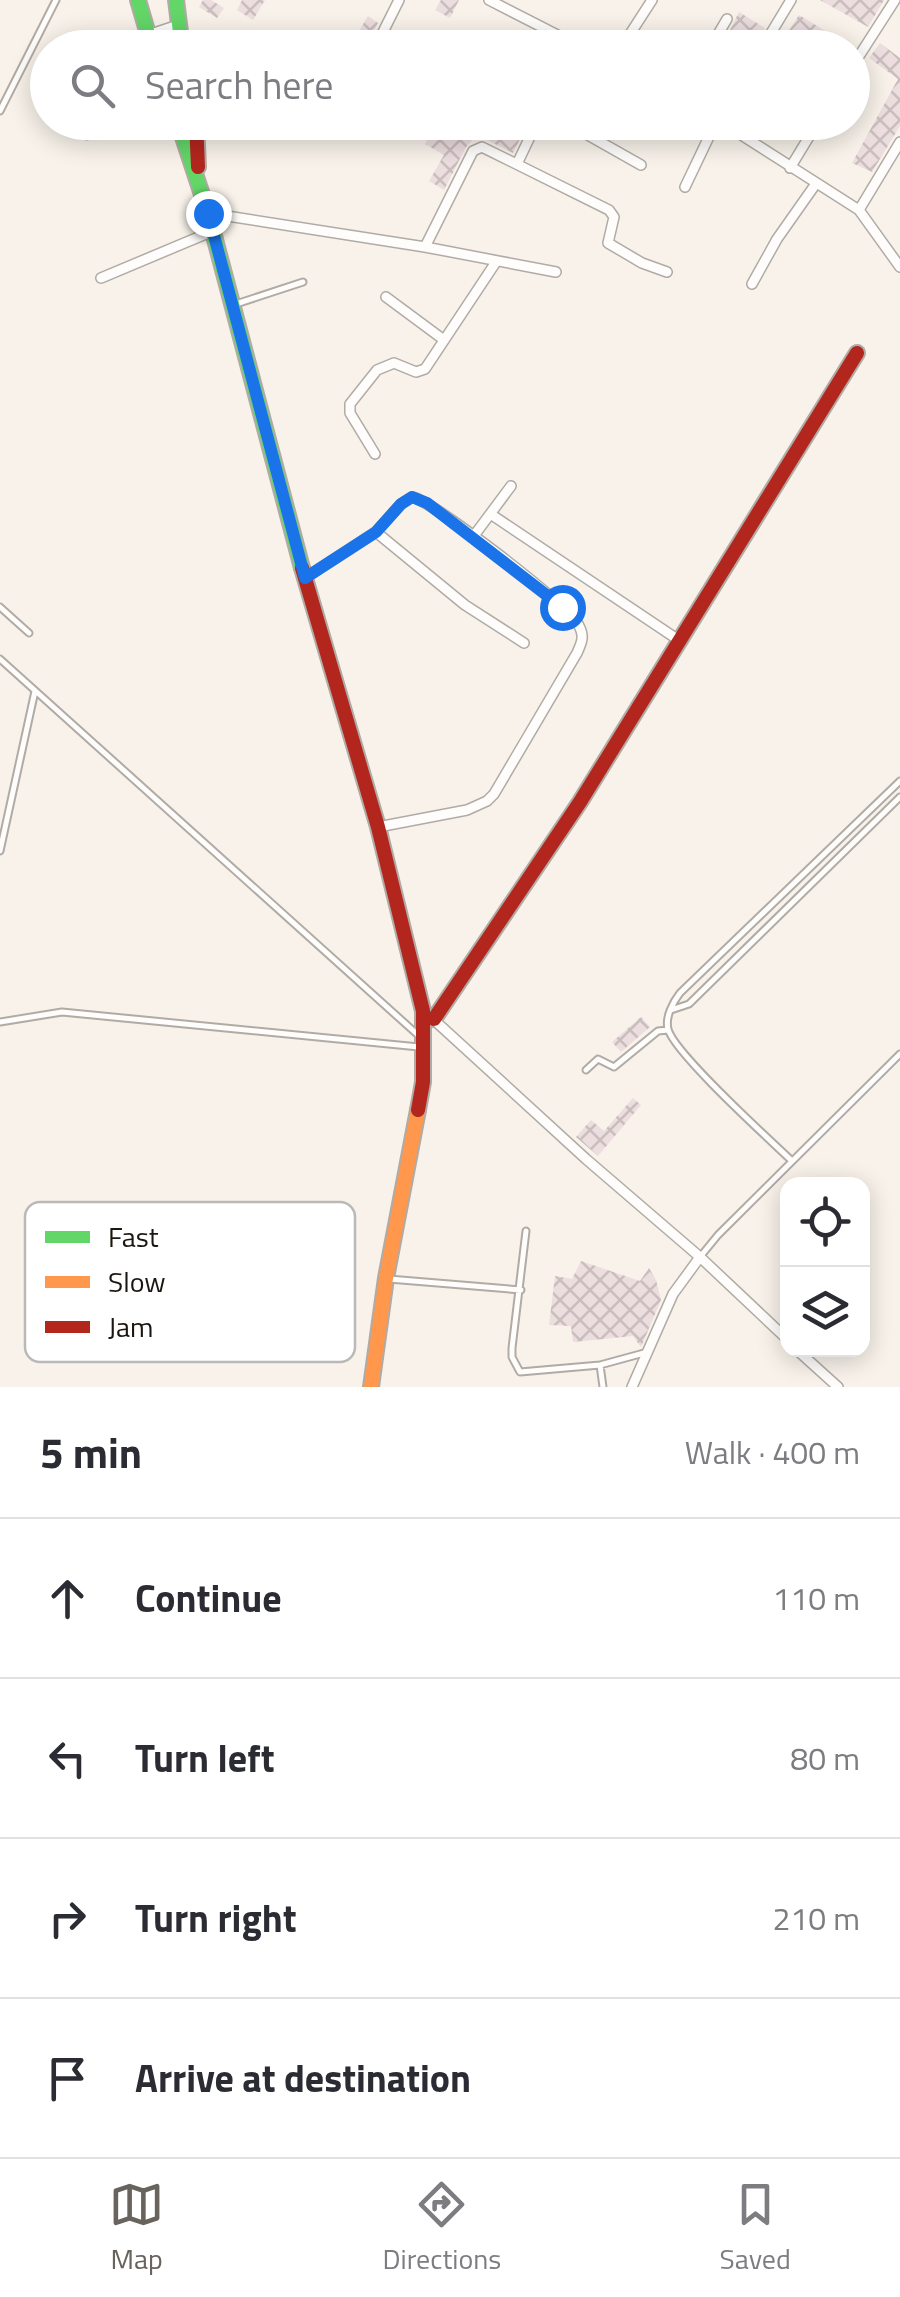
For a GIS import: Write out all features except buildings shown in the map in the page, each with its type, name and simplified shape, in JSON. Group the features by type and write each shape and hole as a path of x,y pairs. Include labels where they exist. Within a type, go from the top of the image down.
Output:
{"main road":[{"path":"138,0 147,30"},
{"path":"176,0 179,30"},
{"path":"184,140 234,305 305,578 378,826 428,1015 423,1082 370,1387"},
{"path":"197,140 198,180"},
{"path":"428,1015 514,905 680,640 811,420 857,353"}],"street":[{"path":"384,30 399,0"},
{"path":"489,0 548,30"},
{"path":"633,30 652,0"},
{"path":"773,30 791,0"},
{"path":"870,38 894,0"},
{"path":"721,30 728,19"},
{"path":"169,30 178,25"},
{"path":"516,164 528,140"},
{"path":"597,140 641,165"},
{"path":"685,187 710,140"},
{"path":"747,140 860,210 900,267"},
{"path":"790,168 807,140"},
{"path":"860,210 896,162 900,142"},
{"path":"426,247 473,150 482,147 609,210 614,217 608,243 668,272"},
{"path":"752,284 777,239 816,185"},
{"path":"208,213 556,272"},
{"path":"102,278 213,230"},
{"path":"375,454 350,413 350,404 377,370 388,364 421,372 496,262"},
{"path":"386,297 444,340"},
{"path":"473,536 511,486"},
{"path":"305,578 376,532 412,497 427,503 473,536 575,618 584,640 494,794 467,810 378,826"},
{"path":"492,515 680,640"},
{"path":"376,532 465,605 524,643"},
{"path":"428,1015 780,1332"},
{"path":"632,1387 672,1294 700,1257"},
{"path":"806,1357 838,1387"}],"lane":[{"path":"41,30 56,0"},
{"path":"0,112 30,52"},
{"path":"234,305 304,282"},
{"path":"0,607 29,633"},
{"path":"0,659 425,1044"},
{"path":"0,851 36,691"},
{"path":"792,1161 686,1056 668,1030 671,1010 680,993 900,781"},
{"path":"671,1010 689,1004 900,797"},
{"path":"0,1022 62,1012 425,1044"},
{"path":"586,1070 598,1059 614,1067 654,1034 668,1030"},
{"path":"700,1257 900,1054"},
{"path":"526,1231 512,1348 512,1358 520,1372 600,1365 644,1353"},
{"path":"386,1278 521,1290"},
{"path":"600,1365 603,1387"}],"traffic: fast":[{"path":"138,0 147,30"},
{"path":"176,0 180,30"},
{"path":"184,140 208,213 302,568"}],"traffic: slow":[{"path":"371,1387 386,1278 418,1110"}],"traffic: jam":[{"path":"197,140 198,167"},
{"path":"434,1019 580,802 857,353"},
{"path":"302,568 378,827 423,1011 423,1082 418,1110"}],"route":[{"path":"208,213 305,578 376,532 412,497 427,503 473,536 562,607"}]}
